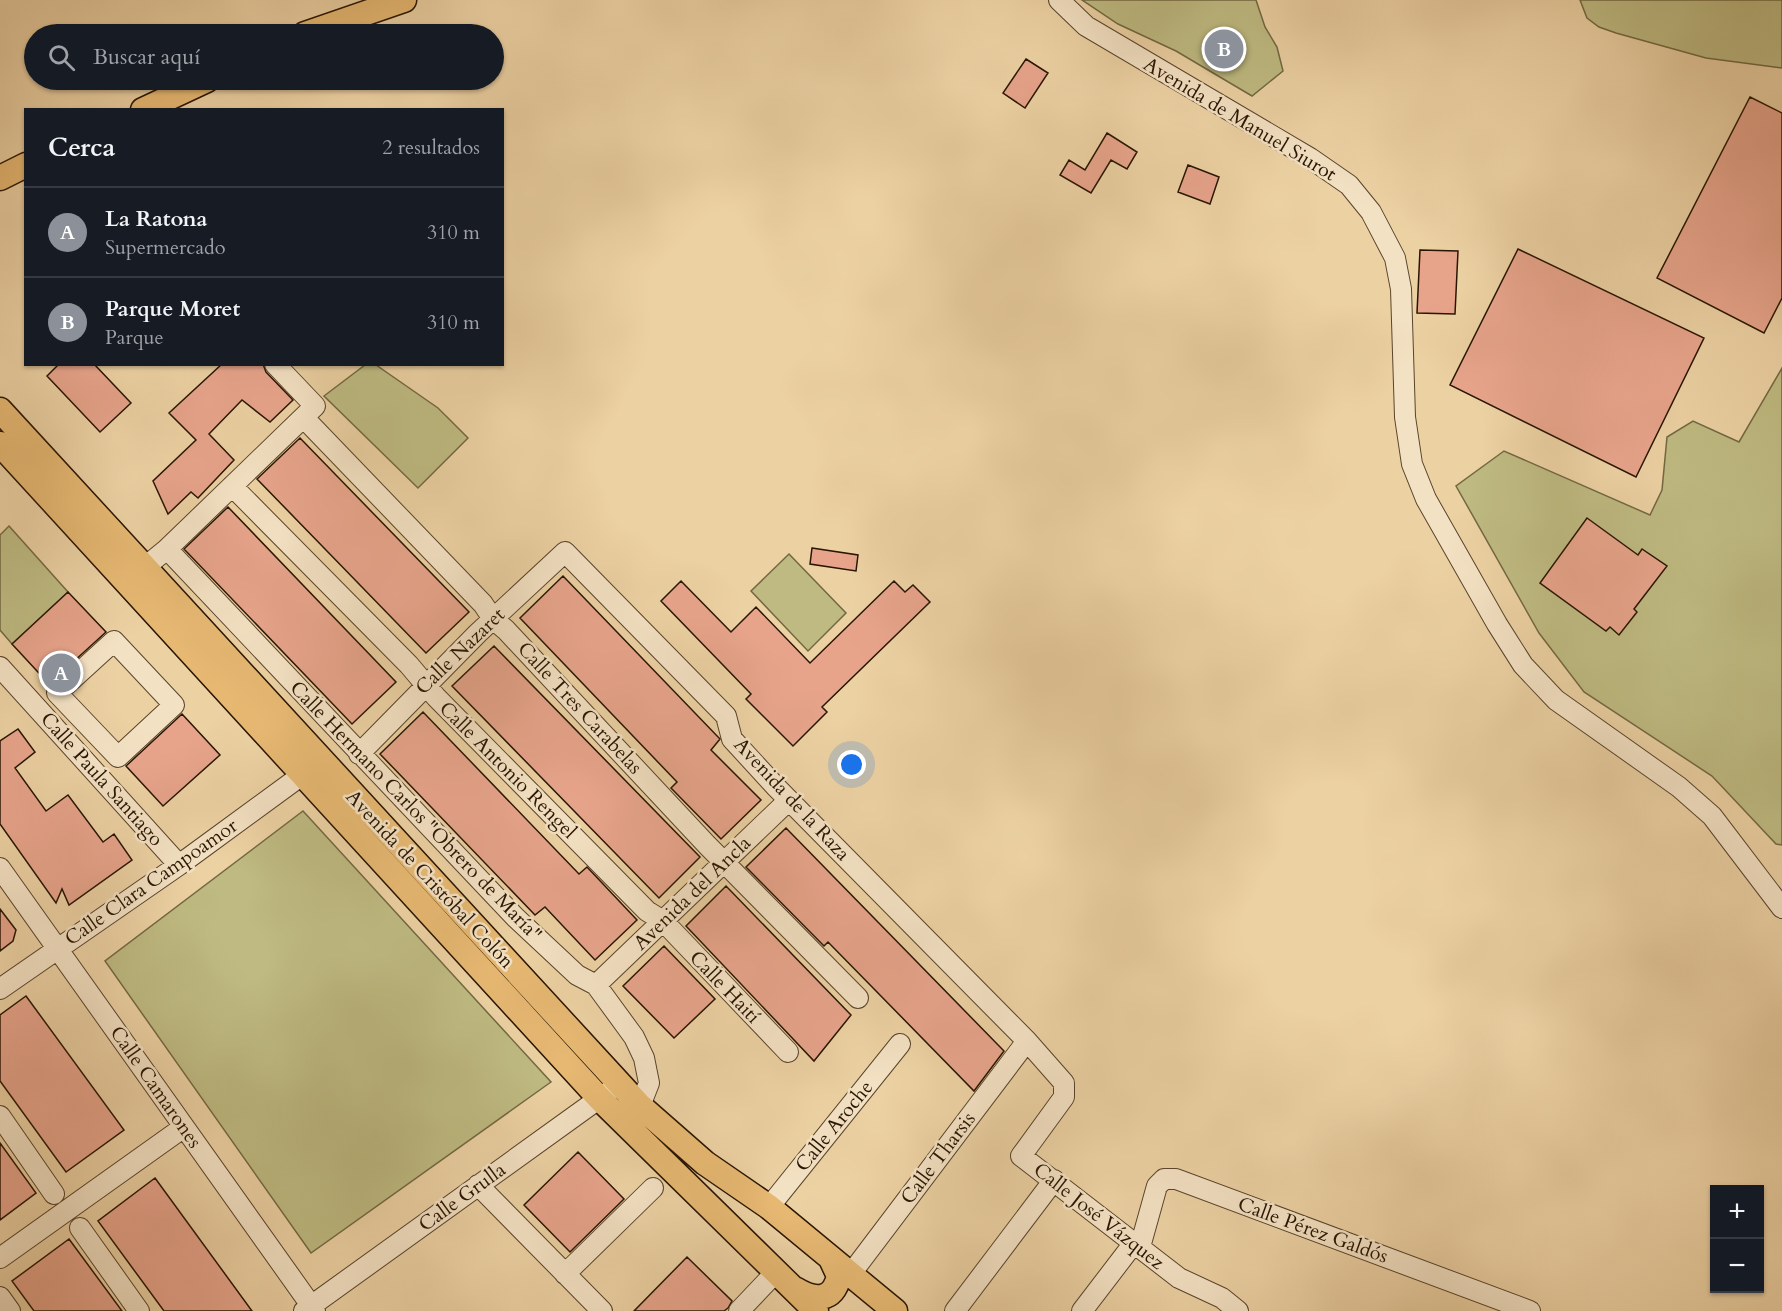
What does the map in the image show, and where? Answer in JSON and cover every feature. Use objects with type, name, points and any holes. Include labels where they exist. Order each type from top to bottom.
[{"type":"main road","points":[[334,24],[404,0]]},
{"type":"main road","points":[[146,108],[185,90]]},
{"type":"main road","points":[[0,178],[24,166]]},
{"type":"main road","name":"Avenida de Cristóbal Colón","points":[[0,410],[640,1106],[705,1162],[769,1207],[895,1311]]},
{"type":"main road","name":"Avenida de Cristóbal Colón","points":[[0,444],[600,1099],[816,1311]]},
{"type":"main road","points":[[782,1278],[808,1296],[821,1298],[831,1293],[841,1268]]},
{"type":"main road","points":[[835,1311],[839,1304],[847,1298],[874,1296]]},
{"type":"street","name":"Avenida de Manuel Siurot","points":[[1059,0],[1086,26],[1310,158],[1349,185],[1371,212],[1395,258],[1401,289],[1405,417],[1412,464],[1426,499],[1497,624],[1523,665],[1556,700],[1679,787],[1712,816],[1782,908]]},
{"type":"street","points":[[145,567],[167,549],[315,406],[277,366]]},
{"type":"street","name":"Calle Tres Carabelas","points":[[304,418],[483,604],[493,619],[506,630],[724,862],[858,998]]},
{"type":"street","name":"Calle Antonio Rengel","points":[[232,486],[647,911],[663,921]]},
{"type":"street","name":"Calle Hermano Carlos \"Obrero de María\"","points":[[167,549],[515,917],[577,975],[596,985],[634,1037],[644,1058],[649,1083],[640,1106]]},
{"type":"street","name":"Calle Nazaret","points":[[359,754],[493,619],[565,552]]},
{"type":"street","name":"Avenida de la Raza","points":[[565,552],[726,716],[732,739],[789,800],[1027,1041]]},
{"type":"street","points":[[114,641],[174,705],[118,757],[57,693],[114,641]]},
{"type":"street","name":"Calle Paula Santiago","points":[[0,667],[179,865]]},
{"type":"street","name":"Calle Clara Campoamor","points":[[0,988],[179,865],[302,775]]},
{"type":"street","name":"Avenida del Ancla","points":[[596,985],[789,800]]},
{"type":"street","name":"Calle Camarones","points":[[0,868],[310,1309]]},
{"type":"street","name":"Calle Haití","points":[[663,921],[788,1052]]},
{"type":"street","name":"Calle José Vázquez","points":[[1027,1041],[1064,1083],[1064,1097],[1021,1156],[1179,1278],[1222,1298],[1238,1311]]},
{"type":"street","name":"Calle Tharsis","points":[[841,1268],[1027,1041]]},
{"type":"street","name":"Calle Aroche","points":[[769,1207],[900,1044]]},
{"type":"street","name":"Calle Grulla","points":[[310,1309],[620,1084]]},
{"type":"street","points":[[0,1116],[54,1194]]},
{"type":"street","points":[[0,1258],[184,1127]]},
{"type":"street","name":"Calle Pérez Galdós","points":[[1137,1245],[1157,1186],[1164,1179],[1176,1179],[1530,1311]]},
{"type":"street","points":[[955,1311],[1054,1180]]},
{"type":"street","points":[[478,1185],[602,1311]]},
{"type":"street","points":[[565,1274],[653,1188]]},
{"type":"street","points":[[80,1228],[139,1311]]},
{"type":"street","points":[[1082,1311],[1137,1245]]},
{"type":"street","points":[[739,1311],[782,1278]]},
{"type":"street","points":[[0,1297],[10,1311]]},
{"type":"shaded area","points":[[1082,0],[1256,0],[1265,27],[1277,47],[1283,71],[1252,96],[1176,51],[1118,24]]},
{"type":"shaded area","points":[[1580,0],[1782,0],[1782,68],[1706,58],[1616,33],[1599,27],[1587,18]]},
{"type":"shaded area","points":[[364,366],[377,366],[438,408],[468,438],[418,488],[324,396]]},
{"type":"shaded area","points":[[1782,368],[1782,845],[1776,844],[1712,776],[1584,692],[1539,633],[1456,486],[1504,451],[1650,515],[1662,490],[1667,437],[1693,421],[1739,442]]},
{"type":"shaded area","points":[[9,526],[68,592],[12,644],[0,630],[0,535]]},
{"type":"shaded area","points":[[789,554],[846,613],[808,651],[751,591]]},
{"type":"shaded area","points":[[303,811],[551,1082],[311,1253],[105,961]]},
{"type":"building","points":[[1026,59],[1048,73],[1025,108],[1003,93]]},
{"type":"building","points":[[1750,97],[1782,113],[1782,298],[1764,333],[1657,278]]},
{"type":"building","points":[[1107,133],[1137,152],[1127,169],[1111,160],[1091,193],[1060,175],[1069,160],[1085,170]]},
{"type":"building","points":[[1188,165],[1219,177],[1210,204],[1178,192]]},
{"type":"building","points":[[1518,249],[1704,338],[1636,477],[1450,385]]},
{"type":"building","points":[[1420,250],[1458,251],[1455,314],[1417,313]]},
{"type":"building","points":[[57,366],[96,366],[131,403],[100,432],[47,376]]},
{"type":"building","points":[[220,366],[264,366],[266,372],[293,400],[270,422],[242,400],[209,434],[234,460],[198,498],[191,492],[168,514],[153,481],[196,440],[169,413]]},
{"type":"building","points":[[300,438],[469,612],[426,653],[257,479]]},
{"type":"building","points":[[228,507],[396,682],[352,724],[184,549]]},
{"type":"building","points":[[1587,518],[1638,555],[1642,549],[1667,566],[1634,609],[1637,612],[1619,635],[1610,627],[1606,631],[1540,583]]},
{"type":"building","points":[[812,548],[858,555],[856,571],[810,564]]},
{"type":"building","points":[[563,576],[720,739],[711,750],[761,800],[721,839],[671,788],[677,782],[520,618]]},
{"type":"building","points":[[681,581],[731,632],[756,607],[810,663],[894,581],[905,592],[913,585],[930,602],[822,707],[827,712],[793,746],[746,699],[751,694],[661,601]]},
{"type":"building","points":[[68,592],[106,632],[49,684],[12,644]]},
{"type":"building","points":[[494,646],[700,857],[659,898],[452,686]]},
{"type":"building","points":[[423,712],[579,874],[587,867],[637,920],[595,960],[545,907],[535,915],[380,754]]},
{"type":"building","points":[[182,714],[220,755],[163,806],[126,766]]},
{"type":"building","points":[[18,729],[35,752],[15,768],[46,811],[68,795],[103,842],[114,834],[132,860],[69,905],[62,889],[56,903],[0,824],[0,741]]},
{"type":"building","points":[[786,828],[1004,1051],[974,1091],[828,942],[824,946],[746,867]]},
{"type":"building","points":[[726,886],[851,1015],[814,1061],[686,926]]},
{"type":"building","points":[[0,909],[16,930],[13,941],[0,951]]},
{"type":"building","points":[[664,946],[715,999],[674,1038],[623,986]]},
{"type":"building","points":[[26,996],[124,1130],[66,1172],[0,1081],[0,1015]]},
{"type":"building","points":[[0,1143],[36,1193],[0,1220]]},
{"type":"building","points":[[578,1152],[624,1199],[570,1252],[524,1205]]},
{"type":"building","points":[[155,1178],[252,1311],[164,1311],[98,1221]]},
{"type":"building","points":[[69,1239],[122,1311],[34,1311],[12,1281]]},
{"type":"building","points":[[687,1257],[732,1301],[728,1308],[724,1311],[634,1311]]},
{"type":"place","name":"Parque Moret","points":[[1224,49]]},
{"type":"place","name":"La Ratona","points":[[61,673]]}]
